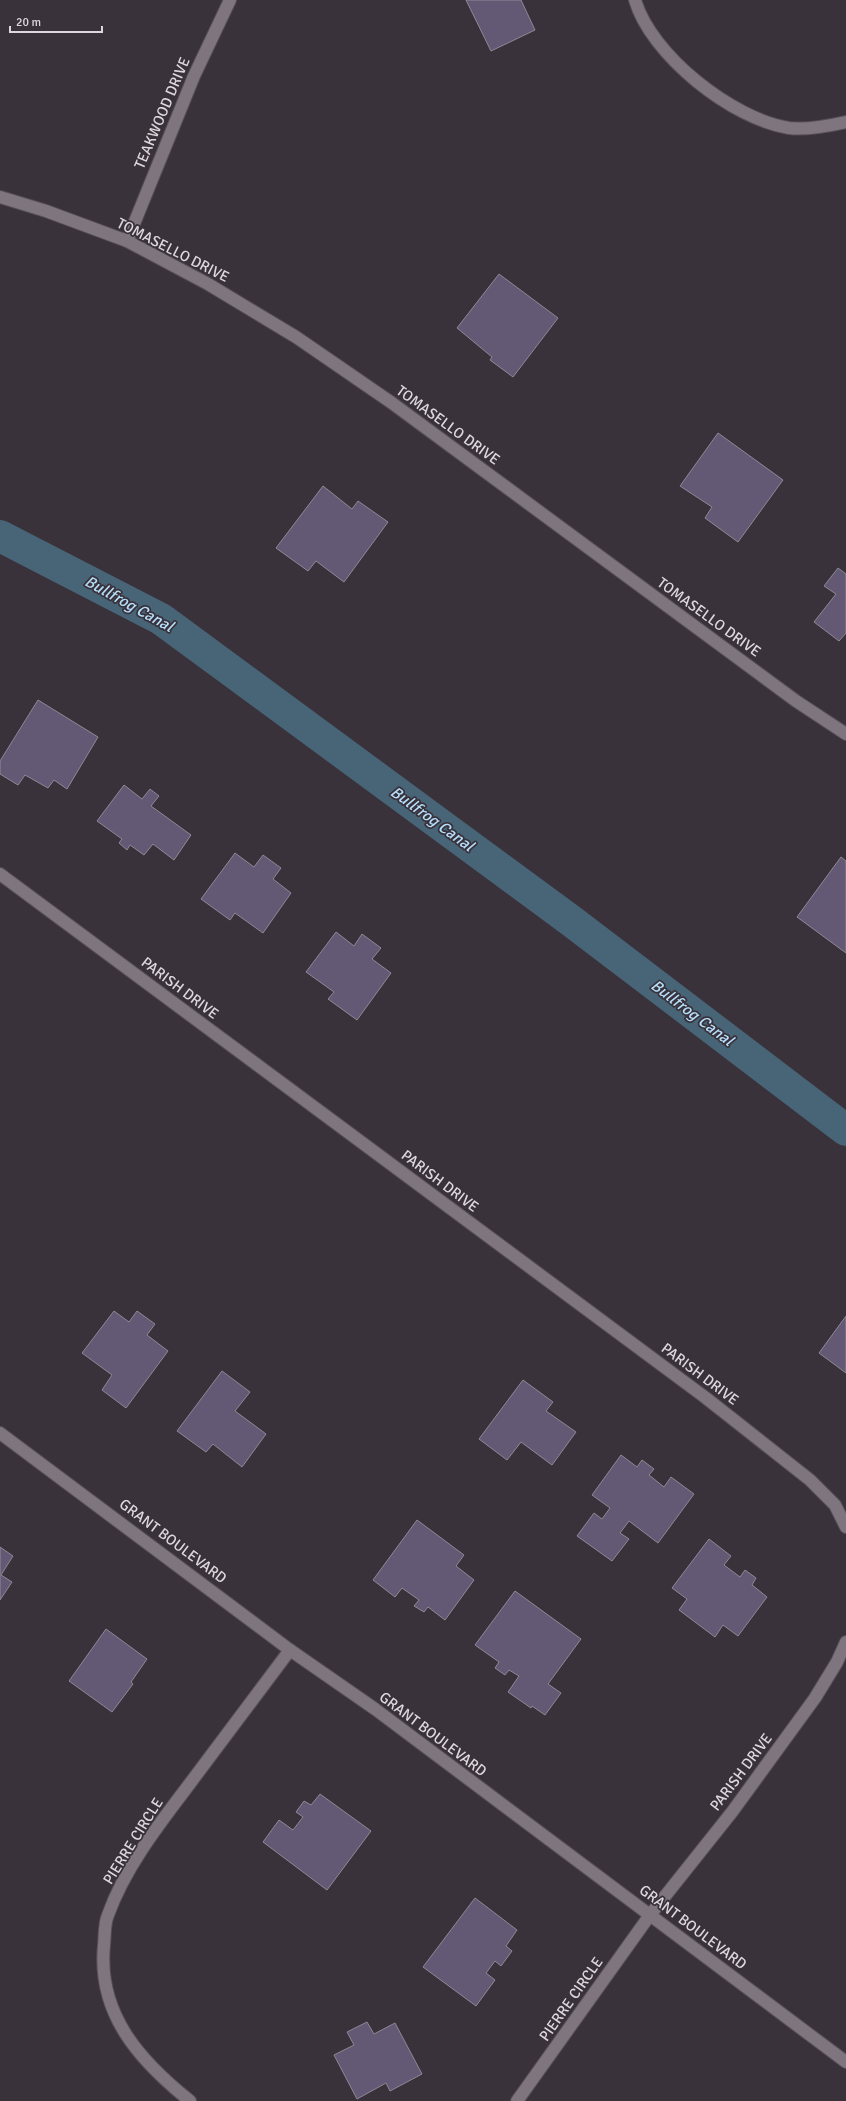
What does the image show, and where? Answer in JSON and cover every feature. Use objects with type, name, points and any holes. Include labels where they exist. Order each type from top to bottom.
[{"type":"street","name":"TEAKWOOD DRIVE","points":[[127,241],[194,76],[230,0]]},
{"type":"street","points":[[635,0],[657,42],[689,74],[722,100],[749,116],[789,128],[826,127],[846,122]]},
{"type":"street","name":"TOMASELLO DRIVE","points":[[0,197],[46,211],[127,241],[208,284],[302,341],[392,403],[796,701],[846,734]]},
{"type":"street","name":"PARISH DRIVE","points":[[0,874],[706,1398],[810,1480],[835,1505],[846,1527]]},
{"type":"street","name":"GRANT BOULEVARD","points":[[0,1433],[290,1650],[375,1709],[846,2062]]},
{"type":"street","name":"PARISH DRIVE","points":[[650,1915],[732,1812],[816,1698],[838,1662],[846,1642]]},
{"type":"street","name":"PIERRE CIRCLE","points":[[190,2101],[148,2065],[127,2038],[110,2008],[102,1963],[107,1916],[125,1877],[170,1810],[290,1650]]},
{"type":"street","name":"PIERRE CIRCLE","points":[[517,2101],[650,1915]]},
{"type":"building","points":[[466,0],[521,0],[535,30],[491,51]]},
{"type":"building","points":[[499,274],[558,318],[513,377],[490,360],[492,357],[457,328]]},
{"type":"building","points":[[718,433],[783,480],[738,542],[705,518],[712,507],[680,486]]},
{"type":"building","points":[[323,486],[352,509],[358,501],[388,522],[344,582],[316,561],[308,571],[276,548]]},
{"type":"building","points":[[838,568],[846,574],[846,633],[839,641],[814,622],[836,594],[824,586]]},
{"type":"building","points":[[38,700],[98,737],[67,789],[54,780],[48,788],[25,775],[18,785],[0,774],[0,761]]},
{"type":"building","points":[[124,785],[142,799],[150,789],[159,796],[151,806],[191,835],[174,860],[153,844],[144,855],[130,845],[127,850],[119,843],[122,839],[97,821]]},
{"type":"building","points":[[235,853],[254,867],[263,855],[281,868],[273,879],[291,893],[263,933],[235,913],[230,920],[201,899]]},
{"type":"building","points":[[841,857],[846,861],[846,953],[797,917]]},
{"type":"building","points":[[336,932],[354,946],[362,934],[381,948],[372,959],[391,973],[357,1020],[328,999],[334,992],[306,972]]},
{"type":"building","points":[[114,1311],[129,1322],[137,1311],[155,1324],[147,1335],[168,1351],[126,1408],[102,1390],[112,1375],[82,1353]]},
{"type":"building","points":[[846,1316],[846,1373],[819,1353]]},
{"type":"building","points":[[222,1371],[250,1392],[235,1411],[266,1434],[242,1467],[213,1444],[206,1452],[177,1431]]},
{"type":"building","points":[[523,1380],[553,1402],[546,1411],[576,1432],[552,1465],[521,1442],[507,1460],[479,1439]]},
{"type":"building","points":[[621,1455],[637,1467],[642,1460],[654,1469],[649,1475],[664,1487],[671,1477],[694,1494],[658,1543],[629,1521],[620,1533],[629,1539],[612,1561],[577,1536],[594,1513],[602,1519],[610,1508],[592,1495]]},
{"type":"building","points":[[417,1520],[464,1555],[456,1566],[474,1580],[445,1620],[428,1607],[424,1612],[414,1606],[419,1600],[402,1588],[395,1597],[373,1580]]},
{"type":"building","points":[[709,1539],[731,1556],[724,1565],[740,1577],[745,1570],[756,1578],[752,1585],[767,1597],[738,1636],[723,1625],[715,1637],[679,1610],[687,1599],[672,1588]]},
{"type":"building","points":[[0,1547],[13,1556],[1,1575],[12,1582],[0,1600]]},
{"type":"building","points":[[515,1591],[581,1639],[548,1684],[561,1693],[545,1715],[532,1706],[531,1708],[508,1692],[519,1676],[509,1670],[505,1675],[495,1668],[499,1662],[475,1645]]},
{"type":"building","points":[[106,1629],[147,1659],[131,1682],[133,1684],[112,1712],[69,1681]]},
{"type":"building","points":[[320,1794],[371,1831],[327,1890],[263,1842],[279,1820],[293,1830],[303,1817],[296,1812],[304,1801],[311,1805]]},
{"type":"building","points":[[475,1898],[517,1930],[506,1946],[512,1951],[501,1966],[495,1961],[486,1973],[495,1980],[476,2006],[423,1967]]},
{"type":"building","points":[[367,2022],[374,2034],[395,2023],[422,2074],[390,2091],[386,2083],[357,2099],[334,2055],[354,2045],[347,2032]]},
{"type":"waterway","name":"Bullfrog Canal","points":[[0,536],[161,619],[570,920],[846,1130]]}]
